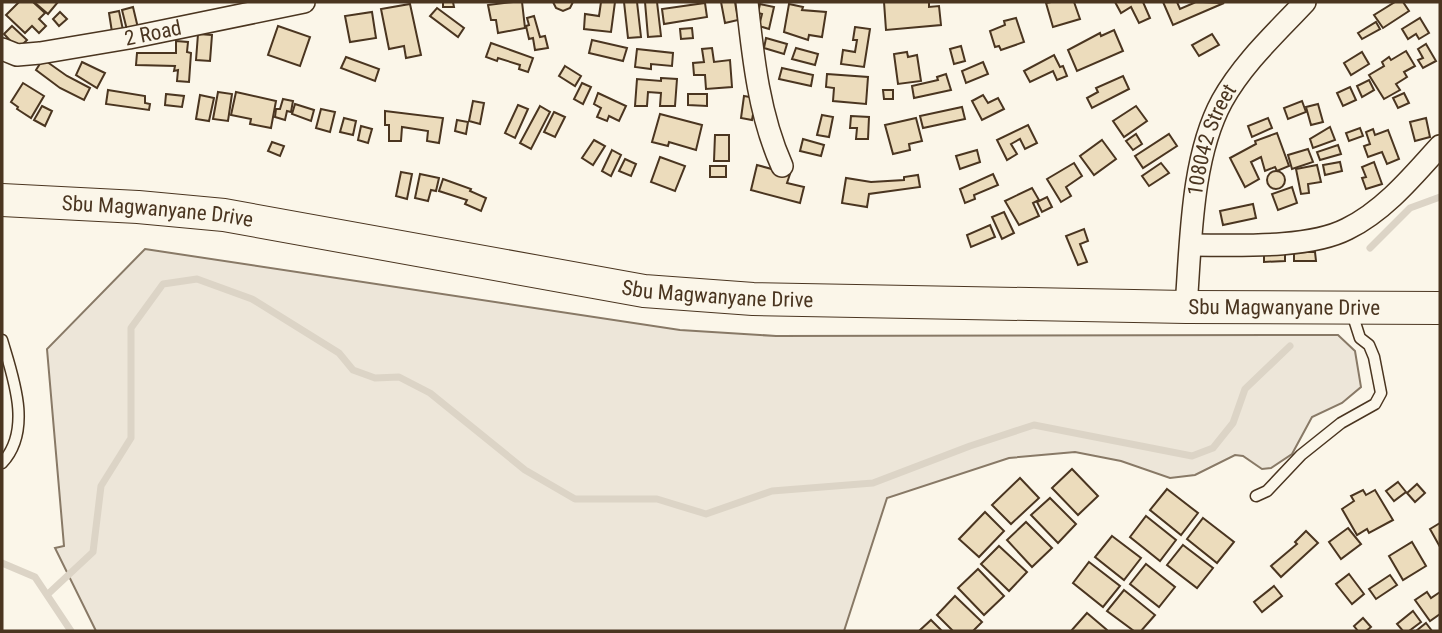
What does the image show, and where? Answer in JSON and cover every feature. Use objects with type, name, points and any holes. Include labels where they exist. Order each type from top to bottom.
[{"type":"main road","name":"Sbu Magwanyane Drive","points":[[2,200],[138,207],[224,215],[644,291],[753,299],[1186,307],[1440,308]]},
{"type":"street","name":"2 Road","points":[[2,50],[17,55],[40,53],[129,38],[304,2]]},
{"type":"street","points":[[747,2],[754,62],[765,117],[770,139],[782,166]]},
{"type":"street","name":"108042 Street","points":[[1186,307],[1202,156],[1209,128],[1242,70],[1305,2]]},
{"type":"street","points":[[1191,245],[1307,241],[1348,229],[1396,193],[1440,146]]},
{"type":"lane","points":[[1256,496],[1267,491],[1301,455],[1341,423],[1375,404],[1381,393],[1374,357],[1369,345],[1360,338],[1350,307]]},
{"type":"lane","points":[[2,340],[16,384],[18,407],[14,445],[2,463]]},
{"type":"shaded area","points":[[145,249],[680,330],[776,336],[1338,335],[1355,351],[1361,387],[1342,403],[1312,417],[1292,454],[1271,468],[1262,469],[1243,456],[1235,455],[1195,475],[1170,478],[1121,461],[1075,452],[1009,458],[887,498],[844,631],[96,631],[55,548],[64,546],[47,349]]},
{"type":"building","points":[[19,2],[33,2],[45,13],[39,19],[46,26],[39,33],[32,26],[25,33],[6,15]]},
{"type":"building","points":[[34,2],[58,2],[48,14]]},
{"type":"building","points":[[443,2],[453,2],[454,7],[443,7]]},
{"type":"building","points":[[522,2],[525,28],[498,33],[496,20],[491,20],[488,5]]},
{"type":"building","points":[[553,2],[573,2],[570,8],[563,11],[556,8]]},
{"type":"building","points":[[601,2],[615,2],[611,32],[584,29],[585,14],[599,16]]},
{"type":"building","points":[[624,2],[637,2],[641,37],[628,38]]},
{"type":"building","points":[[645,2],[657,2],[661,36],[648,37]]},
{"type":"building","points":[[721,2],[735,2],[738,20],[725,23]]},
{"type":"building","points":[[884,2],[929,2],[929,7],[939,6],[941,25],[886,30]]},
{"type":"building","points":[[1074,2],[1080,19],[1053,27],[1046,3]]},
{"type":"building","points":[[1115,2],[1143,2],[1150,18],[1139,23],[1131,7],[1121,13]]},
{"type":"building","points":[[1163,2],[1177,2],[1180,9],[1196,2],[1224,3],[1173,25]]},
{"type":"building","points":[[1395,2],[1403,2],[1409,11],[1383,28],[1374,15]]},
{"type":"building","points":[[705,3],[707,17],[664,24],[662,9]]},
{"type":"building","points":[[410,4],[421,55],[406,58],[404,46],[389,49],[381,9]]},
{"type":"building","points":[[760,4],[774,7],[769,29],[759,26],[762,14],[758,13]]},
{"type":"building","points":[[789,4],[803,7],[802,10],[826,12],[822,37],[809,35],[808,40],[784,32]]},
{"type":"building","points":[[133,7],[138,28],[127,30],[122,10]]},
{"type":"building","points":[[437,8],[464,28],[458,37],[430,16]]},
{"type":"building","points":[[119,11],[123,30],[112,32],[109,13]]},
{"type":"building","points":[[60,12],[67,19],[59,26],[53,19]]},
{"type":"building","points":[[372,12],[376,38],[350,42],[345,16]]},
{"type":"building","points":[[534,16],[540,37],[545,36],[548,48],[535,50],[533,38],[529,39],[527,18]]},
{"type":"building","points":[[1016,18],[1024,42],[1001,50],[999,46],[995,47],[990,31],[1005,25],[1004,21]]},
{"type":"building","points":[[1420,18],[1429,33],[1419,39],[1416,34],[1408,39],[1402,29]]},
{"type":"building","points":[[1376,22],[1380,29],[1362,39],[1358,33]]},
{"type":"building","points":[[12,26],[27,40],[18,49],[4,34]]},
{"type":"building","points":[[278,26],[310,37],[300,66],[268,55]]},
{"type":"building","points":[[855,27],[870,29],[864,67],[841,64],[843,50],[855,52]]},
{"type":"building","points":[[692,28],[693,38],[681,39],[680,29]]},
{"type":"building","points":[[1114,30],[1123,51],[1077,71],[1068,50],[1100,33],[1101,36]]},
{"type":"building","points":[[198,34],[212,35],[210,61],[196,60]]},
{"type":"building","points":[[1212,34],[1219,45],[1199,56],[1192,45]]},
{"type":"building","points":[[766,38],[787,44],[784,54],[764,48]]},
{"type":"building","points":[[592,40],[627,48],[623,61],[589,53]]},
{"type":"building","points":[[176,41],[188,42],[187,52],[191,53],[189,82],[177,81],[178,70],[174,71],[175,66],[136,65],[137,53],[176,53]]},
{"type":"building","points":[[491,43],[533,58],[528,72],[519,69],[520,65],[486,57]]},
{"type":"building","points":[[1426,44],[1436,61],[1423,68],[1418,60],[1423,58],[1418,49]]},
{"type":"building","points":[[961,46],[965,61],[954,64],[950,49]]},
{"type":"building","points":[[712,48],[714,62],[730,60],[732,87],[706,89],[705,75],[694,75],[693,63],[704,62],[702,49]]},
{"type":"building","points":[[796,48],[818,54],[815,65],[792,59]]},
{"type":"building","points":[[637,49],[673,53],[672,66],[651,64],[651,69],[635,67]]},
{"type":"building","points":[[1406,51],[1415,66],[1404,72],[1407,77],[1396,84],[1400,90],[1384,99],[1369,75],[1384,66],[1382,62],[1389,57],[1391,60]]},
{"type":"building","points":[[907,52],[908,57],[917,55],[921,81],[898,84],[894,54]]},
{"type":"building","points":[[1362,52],[1369,64],[1351,75],[1344,63]]},
{"type":"building","points":[[1054,55],[1067,76],[1057,80],[1053,71],[1030,82],[1024,71]]},
{"type":"building","points":[[346,57],[379,69],[375,81],[341,68]]},
{"type":"building","points":[[43,59],[90,88],[84,100],[60,88],[36,70]]},
{"type":"building","points":[[82,62],[105,73],[97,88],[76,75]]},
{"type":"building","points":[[983,62],[988,74],[966,83],[962,71]]},
{"type":"building","points":[[565,66],[581,76],[575,86],[559,76]]},
{"type":"building","points":[[782,68],[813,75],[811,86],[779,79]]},
{"type":"building","points":[[827,74],[868,77],[866,104],[833,101],[834,88],[826,87]]},
{"type":"building","points":[[946,74],[951,90],[914,98],[912,86],[938,80],[937,77]]},
{"type":"building","points":[[1123,76],[1129,89],[1092,108],[1087,98],[1098,92],[1096,88]]},
{"type":"building","points":[[661,78],[677,79],[675,106],[660,106],[661,93],[648,92],[647,106],[635,106],[637,79],[661,81]]},
{"type":"building","points":[[1369,80],[1374,90],[1362,97],[1357,86]]},
{"type":"building","points":[[23,83],[44,96],[31,118],[11,102]]},
{"type":"building","points":[[582,83],[591,87],[583,104],[574,99]]},
{"type":"building","points":[[1350,87],[1356,100],[1343,106],[1337,93]]},
{"type":"building","points":[[108,90],[145,96],[145,103],[150,104],[149,110],[106,104]]},
{"type":"building","points":[[883,90],[893,90],[893,99],[884,99]]},
{"type":"building","points":[[218,92],[232,94],[228,121],[213,119]]},
{"type":"building","points":[[236,92],[276,101],[271,128],[250,124],[251,119],[231,115]]},
{"type":"building","points":[[598,93],[626,106],[619,121],[609,116],[607,121],[597,117],[601,108],[594,104]]},
{"type":"building","points":[[1404,93],[1409,103],[1398,108],[1393,98]]},
{"type":"building","points":[[166,94],[184,96],[182,107],[165,105]]},
{"type":"building","points":[[688,94],[707,94],[707,106],[688,105]]},
{"type":"building","points":[[200,95],[214,98],[209,121],[196,119]]},
{"type":"building","points":[[983,95],[988,103],[998,98],[1004,109],[982,120],[972,101]]},
{"type":"building","points":[[744,96],[756,98],[752,120],[741,118]]},
{"type":"building","points":[[283,99],[293,101],[291,112],[287,111],[285,120],[275,117],[276,109],[280,109]]},
{"type":"building","points":[[473,101],[484,103],[480,124],[469,121]]},
{"type":"building","points":[[1302,101],[1306,112],[1288,119],[1284,108]]},
{"type":"building","points":[[295,104],[314,110],[311,121],[292,114]]},
{"type":"building","points":[[1318,104],[1323,122],[1311,125],[1306,107]]},
{"type":"building","points":[[518,105],[528,109],[515,138],[505,133]]},
{"type":"building","points":[[42,106],[52,111],[45,126],[34,120]]},
{"type":"building","points":[[540,106],[550,112],[531,149],[520,143]]},
{"type":"building","points":[[1136,106],[1147,121],[1124,137],[1113,121]]},
{"type":"building","points":[[962,107],[965,119],[923,128],[920,116]]},
{"type":"building","points":[[321,109],[335,112],[330,132],[316,128]]},
{"type":"building","points":[[385,111],[443,118],[439,143],[427,141],[428,131],[402,127],[401,141],[389,141],[389,125],[385,125]]},
{"type":"building","points":[[554,112],[565,117],[555,137],[544,132]]},
{"type":"building","points":[[660,114],[702,125],[696,150],[669,142],[668,146],[652,142]]},
{"type":"building","points":[[822,115],[833,117],[829,137],[817,135]]},
{"type":"building","points":[[851,116],[869,117],[868,139],[856,139],[857,128],[850,128]]},
{"type":"building","points":[[344,118],[356,121],[353,135],[340,132]]},
{"type":"building","points":[[916,118],[922,141],[909,144],[910,150],[893,154],[885,125]]},
{"type":"building","points":[[1268,118],[1272,128],[1252,137],[1248,126]]},
{"type":"building","points":[[1426,118],[1430,137],[1415,141],[1410,122]]},
{"type":"building","points":[[457,120],[468,122],[466,134],[455,131]]},
{"type":"building","points":[[1028,125],[1037,143],[1025,149],[1020,139],[1011,144],[1017,154],[1007,160],[997,140]]},
{"type":"building","points":[[361,126],[372,129],[368,143],[358,140]]},
{"type":"building","points":[[1330,127],[1335,140],[1313,148],[1310,139]]},
{"type":"building","points":[[1360,128],[1363,136],[1349,141],[1346,133]]},
{"type":"building","points":[[1373,129],[1375,135],[1388,130],[1399,159],[1387,164],[1382,152],[1368,157],[1364,146],[1370,144],[1366,132]]},
{"type":"building","points":[[1277,133],[1289,166],[1277,171],[1275,167],[1265,171],[1261,157],[1251,162],[1259,179],[1245,187],[1230,158],[1256,144],[1255,141]]},
{"type":"building","points":[[1136,134],[1142,144],[1133,150],[1126,141]]},
{"type":"building","points":[[1169,134],[1177,146],[1143,168],[1135,156]]},
{"type":"building","points":[[715,135],[729,135],[729,161],[714,161]]},
{"type":"building","points":[[803,139],[824,145],[821,156],[800,151]]},
{"type":"building","points":[[594,140],[605,146],[593,165],[582,158]]},
{"type":"building","points":[[1102,140],[1116,159],[1094,175],[1080,156]]},
{"type":"building","points":[[272,142],[284,146],[280,156],[268,151]]},
{"type":"building","points":[[1338,145],[1341,154],[1320,160],[1317,152]]},
{"type":"building","points":[[1308,149],[1313,162],[1292,169],[1288,155]]},
{"type":"building","points":[[612,150],[621,155],[611,176],[602,171]]},
{"type":"building","points":[[977,150],[980,162],[960,169],[956,156]]},
{"type":"building","points":[[660,157],[685,166],[675,191],[651,182]]},
{"type":"building","points":[[625,159],[636,164],[631,176],[619,171]]},
{"type":"building","points":[[1340,162],[1342,171],[1325,175],[1323,165]]},
{"type":"building","points":[[1374,162],[1382,184],[1366,189],[1362,178],[1366,177],[1362,167]]},
{"type":"building","points":[[1074,163],[1082,176],[1066,187],[1071,196],[1061,202],[1047,179]]},
{"type":"building","points":[[1161,163],[1169,173],[1149,186],[1142,176]]},
{"type":"building","points":[[757,165],[790,174],[787,183],[804,187],[800,203],[751,190]]},
{"type":"building","points":[[1317,165],[1321,182],[1308,184],[1309,193],[1301,194],[1296,169]]},
{"type":"building","points":[[710,166],[726,166],[726,177],[710,177]]},
{"type":"building","points":[[1276,171],[1282,174],[1285,180],[1282,186],[1276,189],[1270,186],[1267,180],[1270,174]]},
{"type":"building","points":[[401,172],[412,174],[407,199],[396,196]]},
{"type":"building","points":[[420,174],[439,178],[436,191],[431,190],[428,201],[415,198]]},
{"type":"building","points":[[993,174],[998,185],[974,195],[975,199],[965,203],[960,189]]},
{"type":"building","points":[[918,175],[920,187],[869,194],[867,207],[842,203],[846,178],[871,182],[904,180],[904,177]]},
{"type":"building","points":[[443,179],[471,189],[470,191],[486,198],[481,211],[465,204],[467,200],[439,191]]},
{"type":"building","points":[[1292,187],[1297,203],[1278,210],[1272,194]]},
{"type":"building","points":[[1032,188],[1039,200],[1033,203],[1039,216],[1019,225],[1005,201]]},
{"type":"building","points":[[1047,197],[1052,207],[1042,212],[1037,202]]},
{"type":"building","points":[[1253,204],[1256,218],[1223,225],[1220,211]]},
{"type":"building","points":[[1004,212],[1014,233],[1002,239],[992,217]]},
{"type":"building","points":[[990,225],[995,237],[971,247],[967,235]]},
{"type":"building","points":[[1084,229],[1088,241],[1080,244],[1087,262],[1078,265],[1066,236]]},
{"type":"building","points":[[1294,252],[1315,252],[1316,261],[1294,261]]},
{"type":"building","points":[[1264,253],[1285,253],[1285,261],[1264,262]]},
{"type":"building","points":[[1072,469],[1098,496],[1078,515],[1052,488]]},
{"type":"building","points":[[1020,478],[1039,498],[1011,524],[992,505]]},
{"type":"building","points":[[1398,482],[1406,492],[1394,501],[1386,491]]},
{"type":"building","points":[[1417,484],[1425,493],[1415,502],[1407,493]]},
{"type":"building","points":[[1167,489],[1198,513],[1181,535],[1150,510]]},
{"type":"building","points":[[1363,490],[1366,495],[1375,490],[1393,520],[1369,533],[1367,529],[1357,535],[1342,509],[1354,501],[1351,496]]},
{"type":"building","points":[[1050,498],[1076,524],[1058,543],[1031,515]]},
{"type":"building","points":[[985,512],[1004,531],[979,557],[959,539]]},
{"type":"building","points":[[1146,516],[1176,540],[1160,561],[1130,537]]},
{"type":"building","points":[[1203,518],[1234,542],[1217,563],[1187,539]]},
{"type":"building","points":[[1026,522],[1052,548],[1032,567],[1007,540]]},
{"type":"building","points":[[1440,523],[1440,547],[1430,529]]},
{"type":"building","points":[[1348,528],[1361,544],[1341,559],[1329,542]]},
{"type":"building","points":[[1306,531],[1318,543],[1281,577],[1271,566],[1297,544],[1295,542]]},
{"type":"building","points":[[1112,536],[1141,558],[1124,580],[1095,557]]},
{"type":"building","points":[[1412,542],[1426,566],[1403,580],[1389,556]]},
{"type":"building","points":[[1183,545],[1213,568],[1197,588],[1167,565]]},
{"type":"building","points":[[999,546],[1027,572],[1009,591],[981,564]]},
{"type":"building","points":[[1089,562],[1120,586],[1103,607],[1073,583]]},
{"type":"building","points":[[1146,564],[1175,587],[1159,607],[1130,584]]},
{"type":"building","points":[[978,569],[1004,596],[984,615],[958,588]]},
{"type":"building","points":[[1349,574],[1364,594],[1352,604],[1336,584]]},
{"type":"building","points":[[1390,575],[1397,585],[1376,599],[1369,589]]},
{"type":"building","points":[[1274,586],[1282,596],[1262,612],[1254,602]]},
{"type":"building","points":[[1124,590],[1155,615],[1141,631],[1134,631],[1107,611]]},
{"type":"building","points":[[1427,592],[1431,598],[1440,592],[1440,614],[1430,621],[1415,600]]},
{"type":"building","points":[[955,596],[982,622],[973,631],[953,631],[937,615]]},
{"type":"building","points":[[1413,611],[1421,622],[1409,631],[1403,631],[1397,624]]},
{"type":"building","points":[[1087,613],[1107,630],[1107,631],[1071,631]]},
{"type":"building","points":[[1363,618],[1371,627],[1366,631],[1358,631],[1354,626]]},
{"type":"building","points":[[931,620],[942,631],[919,631]]},
{"type":"building","points":[[1426,623],[1432,631],[1416,631]]},
{"type":"waterway","points":[[1370,248],[1410,208],[1440,197]]},
{"type":"waterway","points":[[48,594],[93,552],[101,486],[131,438],[131,328],[163,284],[197,279],[252,299],[339,353],[353,370],[375,378],[399,377],[430,393],[525,470],[575,499],[657,499],[706,514],[772,491],[873,483],[1034,425],[1192,456],[1213,448],[1233,423],[1245,389],[1290,346]]},
{"type":"waterway","points":[[2,563],[35,577],[71,631]]}]
